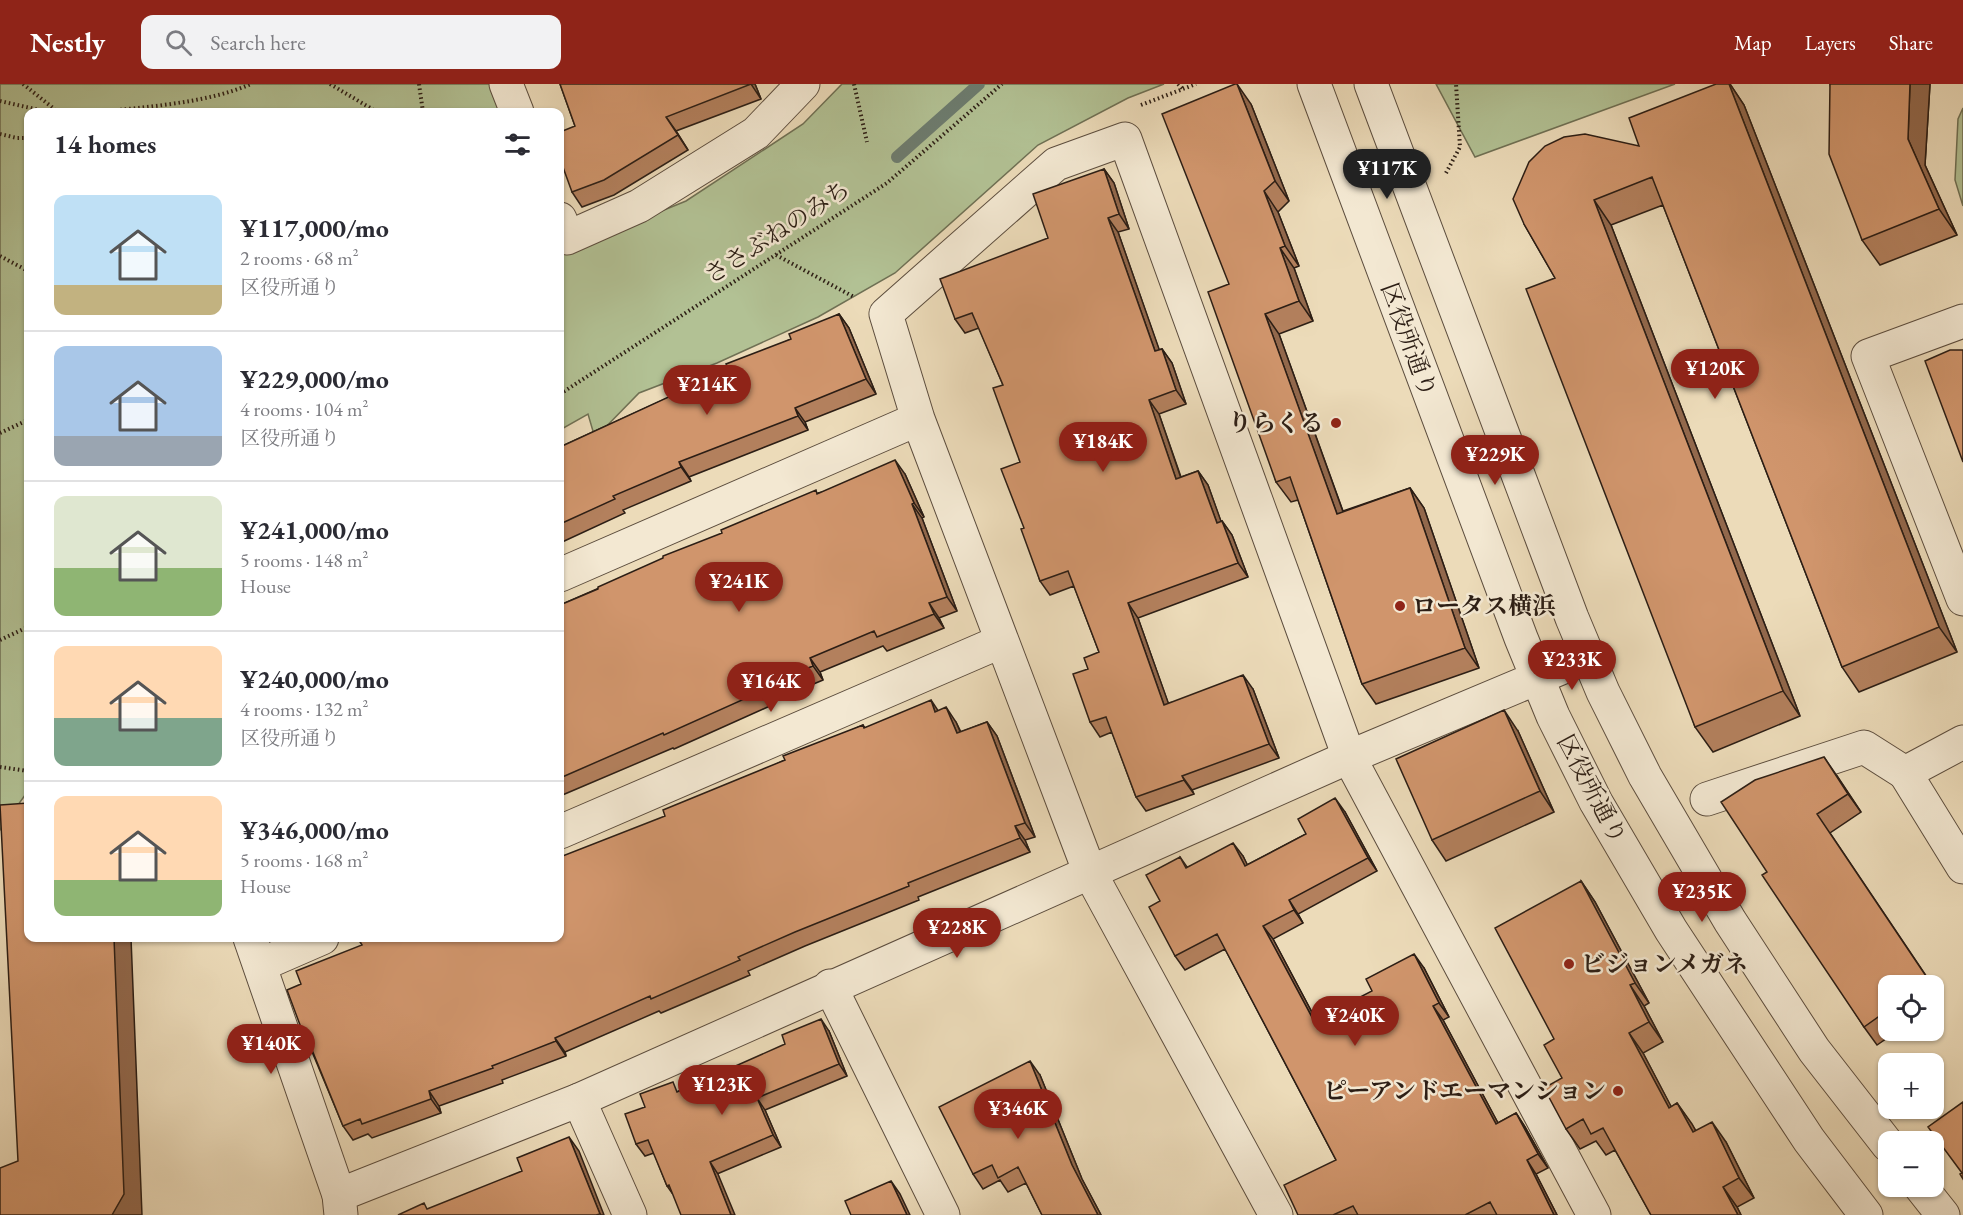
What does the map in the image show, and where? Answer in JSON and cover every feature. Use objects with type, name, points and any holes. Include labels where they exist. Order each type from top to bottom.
[{"type":"street","points":[[506,84],[516,108]]},
{"type":"street","name":"区役所通り","points":[[1314,84],[1553,716],[1596,802],[1671,930],[1809,1140],[1866,1215]]},
{"type":"street","points":[[1371,84],[1587,657],[1645,776],[1730,921],[1814,1050],[1878,1133]]},
{"type":"street","points":[[564,230],[567,238],[639,206],[756,133],[792,89]]},
{"type":"street","points":[[1276,1215],[1090,873],[918,419],[886,314],[1056,164],[1125,140],[1349,757],[1594,1215]]},
{"type":"street","points":[[1963,321],[1868,356],[1963,599]]},
{"type":"street","points":[[564,573],[918,419]]},
{"type":"street","points":[[564,830],[1002,641]]},
{"type":"street","points":[[301,942],[255,951],[340,1205],[1349,757],[1587,657]]},
{"type":"street","points":[[1905,772],[1963,742]]},
{"type":"street","points":[[1707,799],[1863,747],[1905,772],[1963,867]]},
{"type":"street","points":[[830,986],[943,1215]]},
{"type":"street","points":[[579,1100],[630,1215]]},
{"type":"street","points":[[1928,1197],[1942,1215]]},
{"type":"path","points":[[23,84],[53,108]]},
{"type":"path","points":[[141,108],[163,106],[238,90],[251,84]]},
{"type":"path","points":[[330,84],[369,108]]},
{"type":"path","points":[[419,84],[422,108]]},
{"type":"path","points":[[854,84],[867,142]]},
{"type":"path","name":"ささぶねのみち","points":[[564,391],[887,183],[1002,84]]},
{"type":"path","points":[[1178,84],[1183,89]]},
{"type":"path","points":[[1125,140],[1137,106],[1196,84]]},
{"type":"path","points":[[1445,174],[1460,147],[1456,84]]},
{"type":"path","points":[[0,101],[31,108]]},
{"type":"path","points":[[0,134],[24,138]]},
{"type":"path","points":[[776,255],[886,314]]},
{"type":"path","points":[[0,256],[24,269]]},
{"type":"path","points":[[0,433],[24,422]]},
{"type":"path","points":[[0,640],[24,629]]},
{"type":"path","points":[[0,767],[24,770]]},
{"type":"green space","points":[[0,84],[493,84],[503,108],[24,108],[24,797],[0,830]]},
{"type":"green space","points":[[842,84],[1164,84],[1128,98],[1038,145],[895,273],[818,317],[717,363],[639,393],[595,438],[588,414],[564,428],[564,251],[686,201],[803,124]]},
{"type":"green space","points":[[1436,84],[1675,84],[1475,157]]},
{"type":"green space","points":[[1963,108],[1963,206],[1955,180],[1958,119]]},
{"type":"building","points":[[560,84],[751,84],[666,117],[678,135],[604,180],[572,192],[564,170],[564,130],[575,126]]},
{"type":"building","points":[[1237,84],[1275,181],[1264,191],[1285,246],[1280,248],[1299,301],[1265,314],[1337,514],[1410,488],[1465,648],[1362,684],[1290,477],[1276,482],[1208,292],[1229,284],[1162,114]]},
{"type":"building","points":[[1716,84],[1729,84],[1939,627],[1842,667],[1652,177],[1594,200],[1783,691],[1695,727],[1526,289],[1555,278],[1524,224],[1513,199],[1529,162],[1545,146],[1564,137],[1585,134],[1639,146],[1629,118]]},
{"type":"building","points":[[1830,84],[1910,84],[1908,139],[1939,209],[1862,240],[1829,154]]},
{"type":"building","points":[[1104,169],[1119,214],[1108,218],[1155,351],[1162,349],[1176,390],[1149,400],[1176,479],[1198,471],[1217,523],[1222,521],[1238,563],[1128,603],[1164,705],[1243,675],[1269,744],[1182,776],[1184,780],[1136,797],[1106,717],[1090,722],[1073,674],[1088,669],[1084,658],[1099,652],[1068,571],[1040,581],[1021,529],[1024,528],[1001,469],[1020,462],[993,388],[1003,385],[972,313],[955,319],[940,279],[1048,238],[1033,194]]},
{"type":"building","points":[[839,314],[866,379],[795,408],[798,416],[679,462],[681,467],[613,496],[615,499],[564,522],[564,445],[684,390],[683,388],[729,370],[726,364],[791,339],[789,334]]},
{"type":"building","points":[[1950,350],[1963,350],[1963,462],[1925,361]]},
{"type":"building","points":[[895,460],[914,503],[912,504],[947,597],[929,603],[934,614],[877,637],[874,631],[810,658],[813,666],[758,688],[760,692],[564,776],[564,603],[663,558],[663,556],[722,533],[721,530],[816,490],[817,494]]},
{"type":"building","points":[[931,700],[935,712],[946,707],[957,733],[987,722],[1025,823],[1015,826],[1020,838],[795,932],[738,957],[740,960],[651,999],[650,996],[555,1038],[556,1041],[492,1066],[493,1068],[429,1091],[431,1099],[362,1124],[360,1119],[343,1126],[308,1040],[306,1041],[287,990],[301,984],[296,971],[362,945],[360,942],[564,942],[564,855],[665,816],[663,810],[785,760],[783,756],[863,725],[864,728]]},
{"type":"building","points":[[1504,710],[1540,791],[1432,840],[1396,759]]},
{"type":"building","points":[[1824,757],[1848,794],[1817,814],[1925,975],[1878,975],[1878,1017],[1864,1027],[1762,875],[1767,872],[1721,802],[1755,780]]},
{"type":"building","points":[[1335,798],[1368,858],[1289,900],[1294,910],[1263,926],[1314,1021],[1372,991],[1366,979],[1414,954],[1439,1003],[1433,1006],[1496,1124],[1516,1113],[1538,1154],[1527,1160],[1554,1215],[1497,1215],[1490,1202],[1465,1215],[1358,1215],[1353,1206],[1333,1215],[1298,1215],[1284,1185],[1336,1160],[1217,934],[1175,956],[1149,907],[1160,901],[1146,875],[1180,857],[1186,868],[1233,843],[1245,866],[1306,834],[1298,819]]},
{"type":"building","points":[[24,803],[24,942],[114,942],[124,1194],[112,1215],[0,1215],[0,1168],[18,1161],[0,805]]},
{"type":"building","points":[[1581,881],[1635,983],[1630,985],[1649,1022],[1629,1033],[1669,1108],[1677,1103],[1693,1132],[1712,1122],[1739,1178],[1723,1187],[1738,1215],[1651,1215],[1603,1128],[1591,1134],[1583,1119],[1566,1129],[1544,1088],[1562,1078],[1544,1045],[1554,1039],[1495,928]]},
{"type":"building","points":[[821,1019],[839,1064],[757,1098],[773,1135],[710,1162],[731,1215],[681,1215],[648,1140],[636,1144],[625,1114],[645,1107],[640,1094],[673,1082],[677,1092],[785,1044],[782,1035]]},
{"type":"building","points":[[1030,1061],[1072,1165],[1098,1215],[1042,1215],[1018,1167],[998,1178],[992,1165],[973,1174],[939,1107]]},
{"type":"building","points":[[1963,1102],[1963,1179],[1960,1174],[1962,1173],[1944,1149],[1944,1131],[1931,1131],[1928,1127],[1939,1119],[1944,1119],[1944,1116]]},
{"type":"building","points":[[569,1137],[600,1214],[398,1215],[424,1203],[427,1209],[522,1171],[517,1158]]},
{"type":"building","points":[[891,1181],[907,1215],[851,1215],[845,1201]]},
{"type":"waterway","points":[[897,157],[979,84]]},
{"type":"place","name":"りらくる","points":[[1336,423]]},
{"type":"place","name":"ロータス横浜","points":[[1400,606]]},
{"type":"place","name":"ビジョンメガネ","points":[[1569,964]]},
{"type":"place","name":"ピーアンドエーマンション","points":[[1618,1091]]}]
